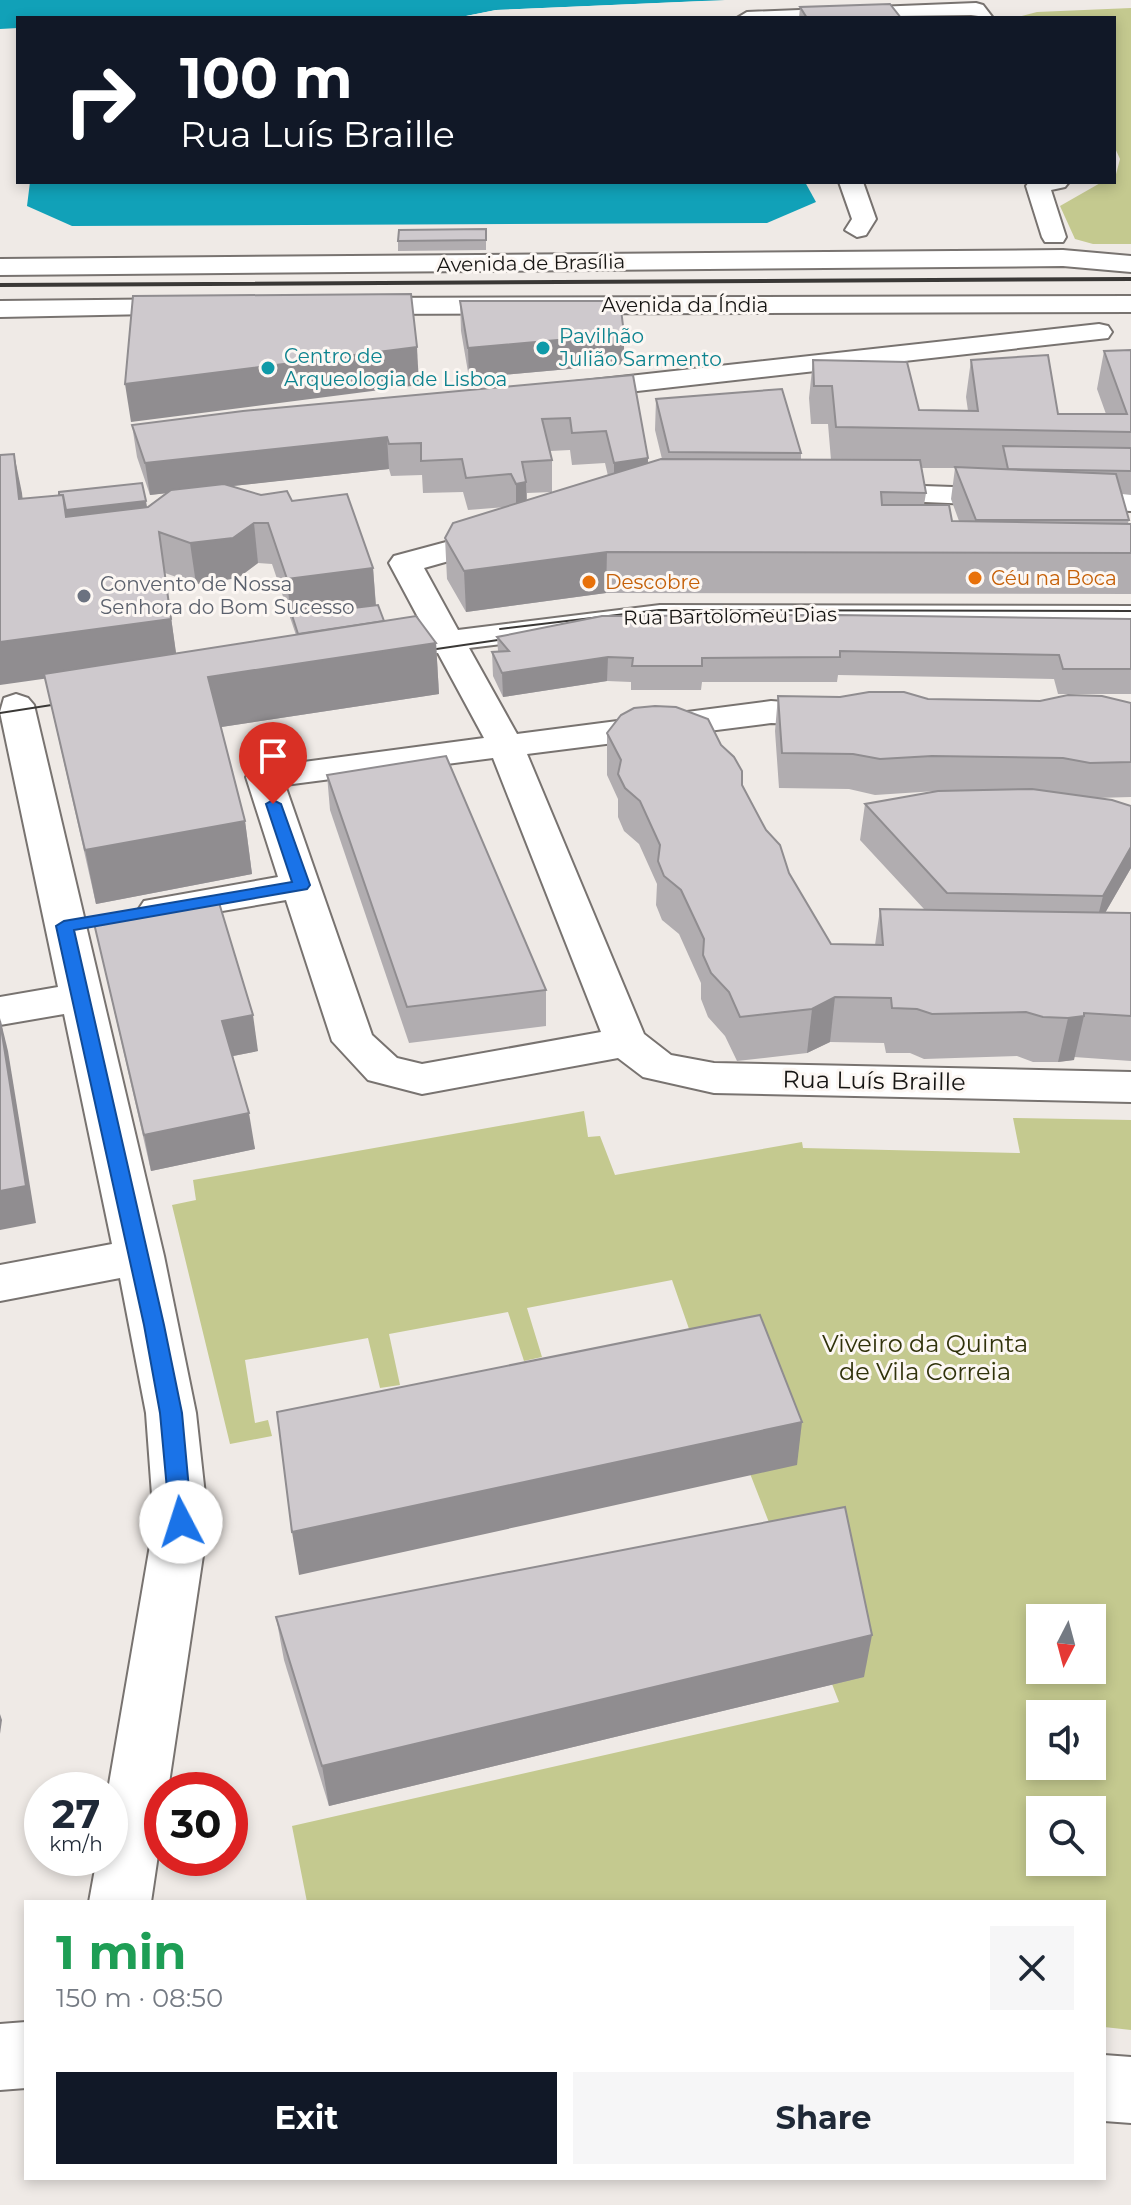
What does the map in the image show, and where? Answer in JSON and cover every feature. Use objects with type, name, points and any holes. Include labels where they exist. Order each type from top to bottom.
[{"type":"street","points":[[798,16],[976,9],[981,16]]},
{"type":"street","points":[[839,259],[845,239],[857,230],[864,219],[852,184]]},
{"type":"street","points":[[1048,184],[1038,186],[1058,247]]},
{"type":"street","name":"Avenida de Brasília","points":[[0,267],[839,259],[1058,247],[1131,250]]},
{"type":"street","name":"Avenida de Brasília","points":[[1058,247],[1131,264]]},
{"type":"street","name":"Avenida da Índia","points":[[327,306],[1131,304]]},
{"type":"street","points":[[0,309],[218,307]]},
{"type":"street","points":[[552,393],[1099,332]]},
{"type":"street","points":[[833,493],[1131,502]]},
{"type":"street","name":"Rua Luís Braille","points":[[537,527],[405,563],[506,746],[626,1042],[658,1067],[714,1078],[1131,1087]]},
{"type":"street","name":"Rua Bartolomeu Dias","points":[[386,650],[581,622],[660,615],[1131,616]]},
{"type":"street","points":[[19,705],[94,921],[82,997],[140,1256],[171,1413],[181,1522],[120,1900]]},
{"type":"street","points":[[626,1042],[422,1079],[383,1070],[353,1041],[264,777],[771,712],[865,715]]},
{"type":"street","points":[[94,921],[302,885]]},
{"type":"street","points":[[0,1011],[82,997]]},
{"type":"street","points":[[0,1283],[140,1256]]},
{"type":"street","points":[[0,2057],[24,2055]]},
{"type":"street","points":[[1106,2088],[1131,2090]]},
{"type":"green space","points":[[1131,8],[1131,244],[1093,244],[1075,239],[1060,206],[1098,184],[1116,184],[1120,159],[1116,150],[1116,16],[1022,16],[1037,12]]},
{"type":"green space","name":"Viveiro da Quinta de Vila Correia","points":[[584,1111],[588,1137],[600,1136],[615,1175],[802,1142],[803,1148],[1020,1153],[1013,1118],[1131,1120],[1131,2030],[1106,2027],[1106,1900],[307,1900],[292,1826],[839,1702],[701,1348],[696,1349],[672,1280],[527,1308],[542,1357],[524,1361],[508,1312],[389,1334],[400,1385],[380,1388],[368,1338],[245,1360],[255,1423],[268,1420],[272,1436],[230,1444],[172,1205],[196,1200],[193,1180]]},
{"type":"water","points":[[0,0],[725,0],[496,10],[466,16],[16,16],[16,28],[0,29]]},
{"type":"water","points":[[30,184],[806,184],[816,202],[767,223],[72,226],[27,206]]},
{"type":"pier","points":[[705,1],[705,5],[466,16],[496,10]]},
{"type":"building","points":[[890,4],[899,16],[806,16],[800,7]]},
{"type":"building","points":[[486,229],[486,240],[398,241],[399,230]]},
{"type":"building","points":[[411,294],[417,347],[125,384],[133,296]]},
{"type":"building","points":[[460,301],[620,301],[624,334],[468,348]]},
{"type":"building","points":[[1131,350],[1131,432],[836,427],[832,386],[814,386],[813,360],[907,362],[919,410],[978,411],[971,360],[1048,355],[1058,414],[1127,414],[1104,351]]},
{"type":"building","points":[[633,375],[648,458],[614,463],[606,431],[572,433],[570,418],[542,419],[552,460],[522,462],[526,482],[516,484],[511,474],[466,478],[462,459],[421,461],[421,443],[389,444],[387,437],[145,463],[132,425],[243,411]]},
{"type":"building","points":[[782,389],[801,453],[669,452],[656,399]]},
{"type":"building","points":[[1003,446],[1131,448],[1131,471],[1008,469]]},
{"type":"building","points":[[14,454],[19,499],[63,495],[66,517],[148,507],[171,490],[224,484],[261,495],[287,491],[292,501],[347,494],[373,568],[287,579],[268,523],[254,523],[233,538],[190,543],[159,532],[171,619],[0,642],[0,455]]},
{"type":"building","points":[[661,459],[920,460],[926,493],[881,492],[882,505],[949,505],[952,521],[1131,524],[1131,553],[607,552],[464,571],[445,538],[453,523]]},
{"type":"building","points":[[955,467],[1116,474],[1129,520],[976,520]]},
{"type":"building","points":[[142,483],[146,501],[66,510],[63,495],[59,495],[59,492]]},
{"type":"building","points":[[345,605],[346,609],[378,605],[384,621],[298,634],[291,612]]},
{"type":"building","points":[[416,616],[436,643],[208,677],[245,821],[85,850],[44,674]]},
{"type":"building","points":[[602,616],[1131,619],[1131,669],[1063,669],[1059,655],[840,651],[840,657],[702,658],[702,666],[632,666],[633,658],[608,657],[502,673],[492,652],[509,651],[497,637]]},
{"type":"building","points":[[869,692],[904,692],[928,699],[1040,701],[1068,695],[1102,696],[1131,703],[1131,762],[932,756],[880,759],[853,754],[782,753],[778,696],[840,697]]},
{"type":"building","points":[[676,707],[708,719],[721,745],[734,757],[742,771],[742,785],[766,830],[780,845],[789,873],[831,944],[883,945],[880,909],[1131,913],[1131,1016],[1084,1013],[1084,1016],[1068,1018],[1043,1017],[1026,1012],[932,1014],[917,1009],[892,1008],[891,998],[835,997],[812,1009],[740,1017],[729,992],[711,973],[703,955],[704,939],[681,890],[664,876],[658,861],[660,845],[640,801],[625,788],[618,774],[621,760],[607,733],[621,715],[634,708]]},
{"type":"building","points":[[446,756],[546,990],[407,1007],[327,775]]},
{"type":"building","points":[[1032,789],[1112,800],[1131,806],[1131,847],[1103,896],[947,893],[865,804],[938,791]]},
{"type":"building","points":[[217,896],[253,1015],[222,1021],[249,1113],[144,1135],[93,919]]},
{"type":"building","points":[[0,1021],[26,1186],[0,1191]]},
{"type":"building","points":[[760,1315],[802,1422],[292,1532],[277,1412]]},
{"type":"building","points":[[845,1507],[872,1635],[322,1766],[276,1617]]},
{"type":"tram line","points":[[500,629],[659,610],[1131,611]]},
{"type":"tram line","points":[[416,652],[519,637]]},
{"type":"tram line","points":[[0,713],[71,702]]},
{"type":"railway","points":[[0,285],[1131,279]]},
{"type":"place","name":"Pavilhão Julião Sarmento","points":[[543,348]]},
{"type":"place","name":"Centro de Arqueologia de Lisboa","points":[[268,368]]},
{"type":"place","name":"Céu na Boca","points":[[975,578]]},
{"type":"place","name":"Descobre","points":[[589,582]]},
{"type":"place","name":"Convento de Nossa Senhora do Bom Sucesso","points":[[84,596]]},
{"type":"route","points":[[181,1522],[171,1413],[154,1325],[64,926],[302,885],[273,804]]}]
